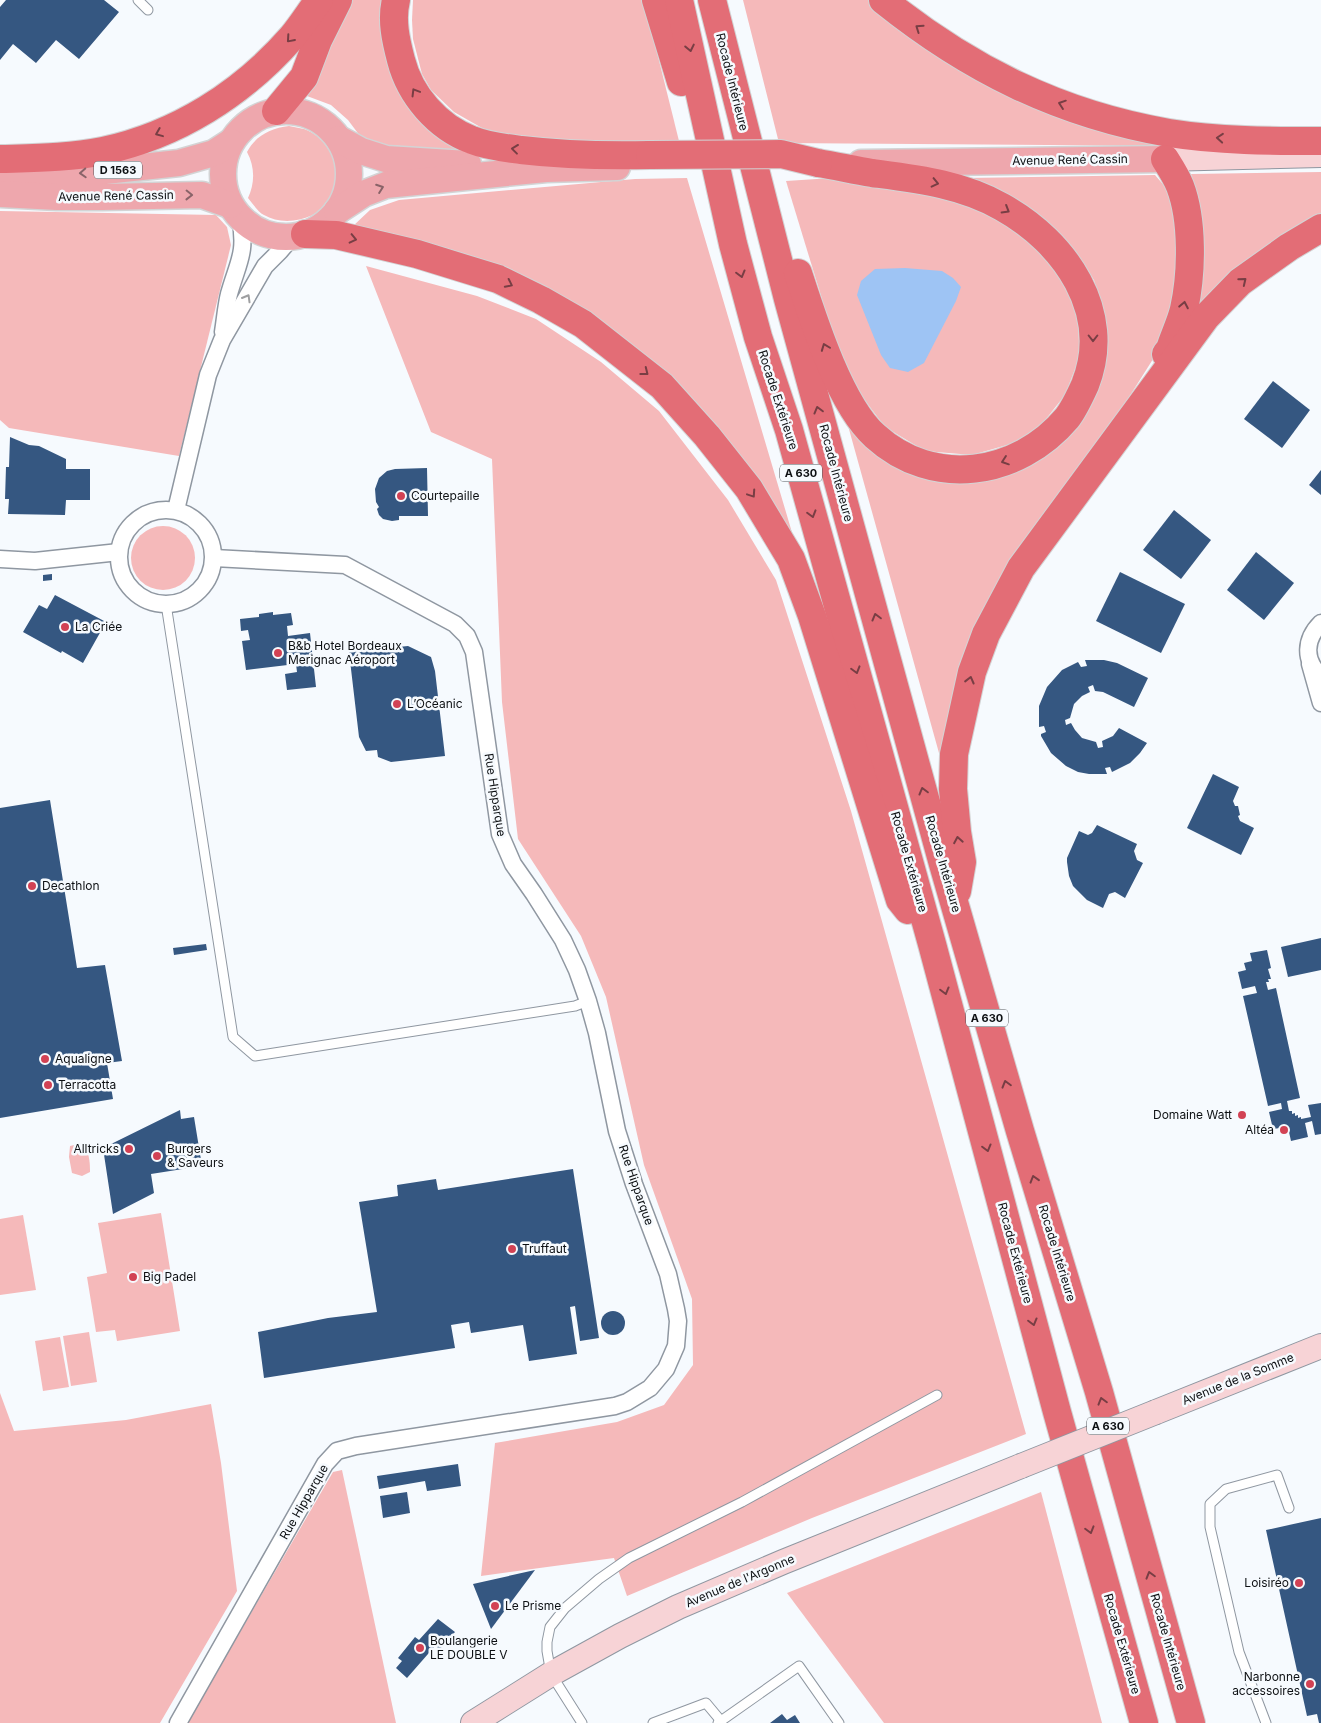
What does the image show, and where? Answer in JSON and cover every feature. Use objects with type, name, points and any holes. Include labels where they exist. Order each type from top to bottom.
[{"type":"highway","points":[[0,159],[55,157],[101,151],[127,145],[185,122],[212,107],[244,84],[271,60],[293,35],[319,0]]},
{"type":"highway","points":[[276,111],[304,77],[318,40],[338,0]]},
{"type":"highway","points":[[396,0],[394,26],[404,73],[416,95],[429,111],[448,128],[472,140],[506,148],[544,153],[652,161],[781,154],[818,163],[935,182],[961,189],[1002,206],[1031,226],[1057,250],[1076,275],[1086,300],[1093,328],[1090,373],[1080,397],[1067,418],[1042,442],[1019,456],[995,464],[976,469],[951,470],[923,465],[898,454],[874,435],[855,411],[830,361],[805,295],[721,39]]},
{"type":"highway","points":[[656,0],[733,244]]},
{"type":"highway","name":"Rocade Extérieure","points":[[679,0],[733,244],[758,337],[789,430],[932,944],[1055,1403],[1144,1723]]},
{"type":"highway","name":"Rocade Intérieure","points":[[712,0],[788,299],[955,905],[1020,1131],[1099,1392],[1191,1723]]},
{"type":"highway","points":[[883,0],[924,32],[959,55],[1005,81],[1054,102],[1110,120],[1170,133],[1212,138],[1321,141]]},
{"type":"highway","points":[[955,905],[962,862],[953,789],[955,745],[972,672],[986,634],[1022,568],[1035,537],[1170,349],[1184,309],[1189,269],[1189,233],[1185,202],[1180,186],[1165,159]]},
{"type":"highway","points":[[1022,568],[1206,317],[1240,282],[1289,247],[1321,228]]},
{"type":"highway","points":[[299,235],[336,235],[417,254],[498,279],[541,300],[583,324],[662,386],[707,436],[749,489],[791,559],[812,616],[900,900],[932,944]]},
{"type":"main road","points":[[276,111],[294,111],[312,116],[327,126],[339,139],[347,156],[349,175],[346,194],[337,210],[323,225],[299,235],[273,236],[256,230],[235,211],[223,184],[223,162],[231,142],[242,127],[258,117],[276,111]]},
{"type":"main road","points":[[339,139],[361,151],[386,159],[546,169]]},
{"type":"main road","name":"Avenue René Cassin","points":[[0,177],[105,171],[179,163],[214,153],[231,142]]},
{"type":"main road","name":"Avenue René Cassin","points":[[818,163],[1165,159],[1321,155]]},
{"type":"main road","points":[[337,210],[363,194],[386,185],[546,169],[652,161]]},
{"type":"main road","name":"Avenue René Cassin","points":[[0,194],[57,197],[202,195],[235,211]]},
{"type":"main road","name":"Avenue de la Somme","points":[[1020,1466],[1321,1346]]},
{"type":"main road","name":"Avenue de l'Argonne","points":[[472,1723],[551,1674],[678,1607],[783,1562],[1020,1466]]},
{"type":"street","points":[[222,340],[229,295],[241,259],[244,236],[235,211]]},
{"type":"street","points":[[176,510],[208,375],[222,340],[264,266],[299,235]]},
{"type":"street","points":[[160,510],[176,510],[191,516],[204,527],[211,542],[214,558],[211,573],[204,585],[193,596],[180,602],[166,604],[150,601],[136,594],[126,582],[120,568],[119,552],[123,537],[132,524],[145,514],[160,510]]},
{"type":"street","points":[[0,559],[35,560],[119,552]]},
{"type":"street","name":"Rue Hipparque","points":[[178,1723],[325,1464],[338,1451],[356,1446],[615,1406],[627,1402],[644,1392],[659,1379],[666,1369],[676,1346],[678,1321],[668,1274],[634,1184],[617,1131],[597,1033],[577,970],[563,940],[505,849],[498,821],[474,652],[467,636],[455,624],[345,565],[214,558]]},
{"type":"street","points":[[1321,623],[1314,630],[1309,640],[1307,651],[1321,703]]},
{"type":"street","points":[[1309,661],[1314,670],[1321,676]]},
{"type":"lane","points":[[138,0],[148,10]]},
{"type":"lane","points":[[166,604],[233,1037],[255,1056],[575,1006],[588,1001]]},
{"type":"lane","points":[[582,1723],[551,1674],[547,1642],[550,1627],[565,1608],[599,1579],[629,1558],[742,1502],[937,1395]]},
{"type":"lane","points":[[1266,1723],[1239,1652],[1210,1527],[1210,1504],[1226,1489],[1277,1475],[1289,1508]]},
{"type":"lane","points":[[653,1723],[706,1704],[719,1722],[799,1666],[839,1723]]},
{"type":"shaded area","points":[[350,0],[386,0],[382,17],[466,151],[375,144],[360,136],[348,120],[331,105],[307,96]]},
{"type":"shaded area","points":[[413,0],[644,0],[679,141],[582,142],[489,132],[454,112],[431,90],[422,74],[413,39]]},
{"type":"shaded area","points":[[743,0],[868,0],[913,39],[1174,146],[779,143]]},
{"type":"shaded area","points":[[289,126],[304,129],[322,141],[333,159],[336,169],[336,180],[330,200],[324,207],[309,217],[300,220],[281,221],[262,214],[248,198],[252,187],[253,175],[252,163],[247,152],[259,137],[276,129]]},
{"type":"shaded area","points":[[1321,172],[1321,217],[1196,313],[1202,266],[1202,217],[1191,174]]},
{"type":"shaded area","points":[[1155,175],[1173,196],[1179,230],[1172,313],[1155,356],[1117,416],[1022,550],[944,771],[847,422],[874,451],[909,474],[950,482],[994,479],[1036,463],[1071,434],[1093,398],[1104,318],[1094,280],[1072,247],[1045,221],[1016,199],[965,178]]},
{"type":"shaded area","points":[[687,178],[796,546],[755,481],[544,287],[509,268],[426,243],[352,227],[370,210],[399,200],[635,179]]},
{"type":"shaded area","points":[[832,178],[902,186],[968,206],[1023,233],[1058,271],[1077,310],[1080,356],[1065,395],[1042,424],[1014,443],[972,455],[925,451],[885,427],[854,386],[829,322],[786,181]]},
{"type":"shaded area","points":[[0,211],[216,215],[227,227],[231,245],[179,456],[9,428],[0,420]]},
{"type":"shaded area","points":[[366,266],[477,296],[536,319],[601,362],[659,411],[728,500],[776,580],[851,811],[1026,1434],[812,1518],[627,1596],[614,1558],[481,1576],[495,1443],[617,1422],[664,1405],[693,1365],[692,1299],[644,1165],[606,997],[581,936],[518,839],[502,702],[492,459],[431,432]]},
{"type":"shaded area","points":[[157,526],[169,526],[186,535],[193,546],[195,558],[193,570],[186,581],[169,590],[157,590],[145,585],[136,576],[131,564],[131,552],[136,540],[145,531]]},
{"type":"shaded area","points":[[83,1143],[89,1157],[90,1172],[82,1176],[72,1173],[69,1157],[70,1146]]},
{"type":"shaded area","points":[[161,1213],[180,1331],[117,1341],[115,1330],[96,1332],[87,1277],[107,1273],[98,1223]]},
{"type":"shaded area","points":[[23,1215],[36,1290],[0,1295],[0,1219]]},
{"type":"shaded area","points":[[89,1332],[97,1382],[71,1386],[63,1336]]},
{"type":"shaded area","points":[[60,1337],[69,1387],[43,1391],[35,1341]]},
{"type":"shaded area","points":[[0,1393],[14,1431],[126,1420],[211,1404],[221,1463],[237,1591],[160,1723],[0,1723]]},
{"type":"shaded area","points":[[342,1470],[396,1723],[187,1723],[333,1472]]},
{"type":"shaded area","points":[[1041,1492],[1102,1723],[884,1723],[787,1593]]},
{"type":"water","points":[[905,268],[942,271],[953,278],[961,287],[956,301],[924,363],[908,372],[890,368],[881,355],[857,295],[861,281],[875,269]]},
{"type":"building","points":[[6,0],[104,0],[119,12],[79,59],[56,40],[36,63],[13,44],[0,60],[0,7]]},
{"type":"building","points":[[1273,381],[1310,410],[1282,448],[1244,419]]},
{"type":"building","points":[[10,437],[29,445],[39,446],[66,459],[66,469],[90,469],[90,500],[66,500],[65,515],[8,514],[9,499],[5,499],[6,467],[9,467]]},
{"type":"building","name":"Courtepaille","points":[[427,468],[428,516],[399,516],[399,520],[392,521],[383,519],[379,515],[377,509],[379,507],[376,502],[375,489],[379,478],[387,471],[395,469]]},
{"type":"building","points":[[1321,470],[1321,495],[1309,485]]},
{"type":"building","points":[[1174,510],[1211,540],[1181,579],[1143,550]]},
{"type":"building","points":[[1256,552],[1294,583],[1264,620],[1227,590]]},
{"type":"building","points":[[1120,572],[1185,604],[1161,653],[1096,621]]},
{"type":"building","points":[[52,574],[52,580],[43,581],[43,575]]},
{"type":"building","name":"La Criée","points":[[55,595],[106,622],[83,663],[23,632],[39,605],[47,609]]},
{"type":"building","name":"B&b Hotel Bordeaux Merignac Aéroport","points":[[273,612],[273,615],[291,613],[293,625],[287,626],[288,636],[310,633],[316,687],[287,690],[285,674],[297,672],[296,664],[246,670],[242,641],[250,640],[248,630],[241,631],[240,619],[259,617],[259,614]]},
{"type":"building","name":"L’Océanic","points":[[408,646],[431,657],[435,671],[445,756],[391,762],[378,757],[377,750],[366,751],[359,737],[349,652]]},
{"type":"building","points":[[1085,660],[1104,660],[1117,663],[1148,678],[1134,707],[1103,692],[1095,691],[1093,685],[1088,687],[1090,692],[1082,696],[1074,704],[1070,718],[1065,720],[1066,725],[1071,723],[1082,738],[1096,742],[1098,748],[1103,747],[1102,741],[1113,736],[1119,728],[1147,743],[1130,763],[1112,772],[1110,767],[1105,768],[1107,774],[1078,772],[1066,766],[1051,753],[1041,736],[1041,734],[1046,732],[1044,726],[1039,727],[1039,706],[1047,687],[1062,670],[1078,662],[1081,667],[1087,666]]},
{"type":"building","points":[[1213,774],[1239,787],[1233,801],[1235,806],[1238,806],[1240,815],[1238,816],[1240,821],[1254,828],[1241,855],[1187,828]]},
{"type":"building","name":"Decathlon","points":[[50,800],[77,968],[105,965],[122,1061],[107,1063],[113,1099],[0,1118],[0,808]]},
{"type":"building","points":[[1097,825],[1137,844],[1134,851],[1137,860],[1143,863],[1125,898],[1115,892],[1109,894],[1103,908],[1087,900],[1073,886],[1067,862],[1079,831],[1088,835],[1092,833]]},
{"type":"building","points":[[1321,938],[1321,970],[1288,977],[1281,947]]},
{"type":"building","points":[[206,944],[207,950],[174,955],[173,948]]},
{"type":"building","points":[[1267,950],[1271,968],[1268,969],[1271,979],[1268,979],[1269,982],[1266,982],[1268,990],[1276,988],[1300,1098],[1287,1101],[1289,1111],[1292,1111],[1292,1114],[1295,1113],[1295,1116],[1298,1115],[1298,1118],[1301,1117],[1301,1119],[1311,1117],[1308,1105],[1321,1103],[1321,1134],[1315,1135],[1312,1121],[1305,1123],[1308,1137],[1291,1141],[1289,1132],[1282,1134],[1280,1128],[1273,1129],[1269,1112],[1282,1109],[1281,1103],[1268,1106],[1243,996],[1257,993],[1255,986],[1242,989],[1238,972],[1246,970],[1244,963],[1252,961],[1250,953]]},
{"type":"building","name":"Burgers & Saveurs","points":[[180,1110],[181,1119],[194,1117],[202,1166],[151,1174],[154,1193],[113,1214],[103,1148]]},
{"type":"building","points":[[573,1169],[599,1338],[580,1341],[575,1306],[570,1307],[577,1354],[529,1361],[523,1325],[471,1333],[469,1322],[451,1325],[455,1348],[264,1378],[258,1332],[328,1318],[377,1312],[359,1202],[398,1196],[397,1185],[436,1179],[438,1190]]},
{"type":"building","points":[[613,1311],[621,1315],[625,1323],[621,1331],[613,1335],[605,1331],[601,1323],[605,1315]]},
{"type":"building","points":[[458,1464],[461,1486],[427,1491],[425,1481],[379,1489],[377,1476]]},
{"type":"building","points":[[407,1492],[410,1513],[383,1518],[380,1496]]},
{"type":"building","name":"Loisiréo","points":[[1321,1518],[1321,1723],[1319,1723],[1317,1714],[1307,1716],[1266,1530]]},
{"type":"building","name":"Le Prisme","points":[[535,1570],[491,1629],[473,1584]]},
{"type":"building","name":"Boulangerie LE DOUBLE V","points":[[438,1619],[455,1632],[440,1649],[435,1646],[407,1678],[396,1668],[402,1661],[398,1658],[415,1637],[419,1640]]},
{"type":"building","points":[[782,1714],[787,1720],[795,1715],[800,1723],[770,1723]]},
{"type":"place","name":"Courtepaille","points":[[401,496]]},
{"type":"place","name":"La Criée","points":[[65,627]]},
{"type":"place","name":"B&b Hotel Bordeaux Merignac Aéroport","points":[[278,653]]},
{"type":"place","name":"L’Océanic","points":[[397,704]]},
{"type":"place","name":"Decathlon","points":[[32,886]]},
{"type":"place","name":"Aqualigne","points":[[45,1059]]},
{"type":"place","name":"Terracotta","points":[[48,1085]]},
{"type":"place","name":"Domaine Watt","points":[[1242,1115]]},
{"type":"place","name":"Altéa","points":[[1284,1130]]},
{"type":"place","name":"Alltricks","points":[[129,1149]]},
{"type":"place","name":"Burgers & Saveurs","points":[[157,1156]]},
{"type":"place","name":"Truffaut","points":[[512,1249]]},
{"type":"place","name":"Big Padel","points":[[133,1277]]},
{"type":"place","name":"Loisiréo","points":[[1299,1583]]},
{"type":"place","name":"Le Prisme","points":[[495,1606]]},
{"type":"place","name":"Boulangerie LE DOUBLE V","points":[[420,1648]]},
{"type":"place","name":"Narbonne accessoires","points":[[1310,1684]]}]
